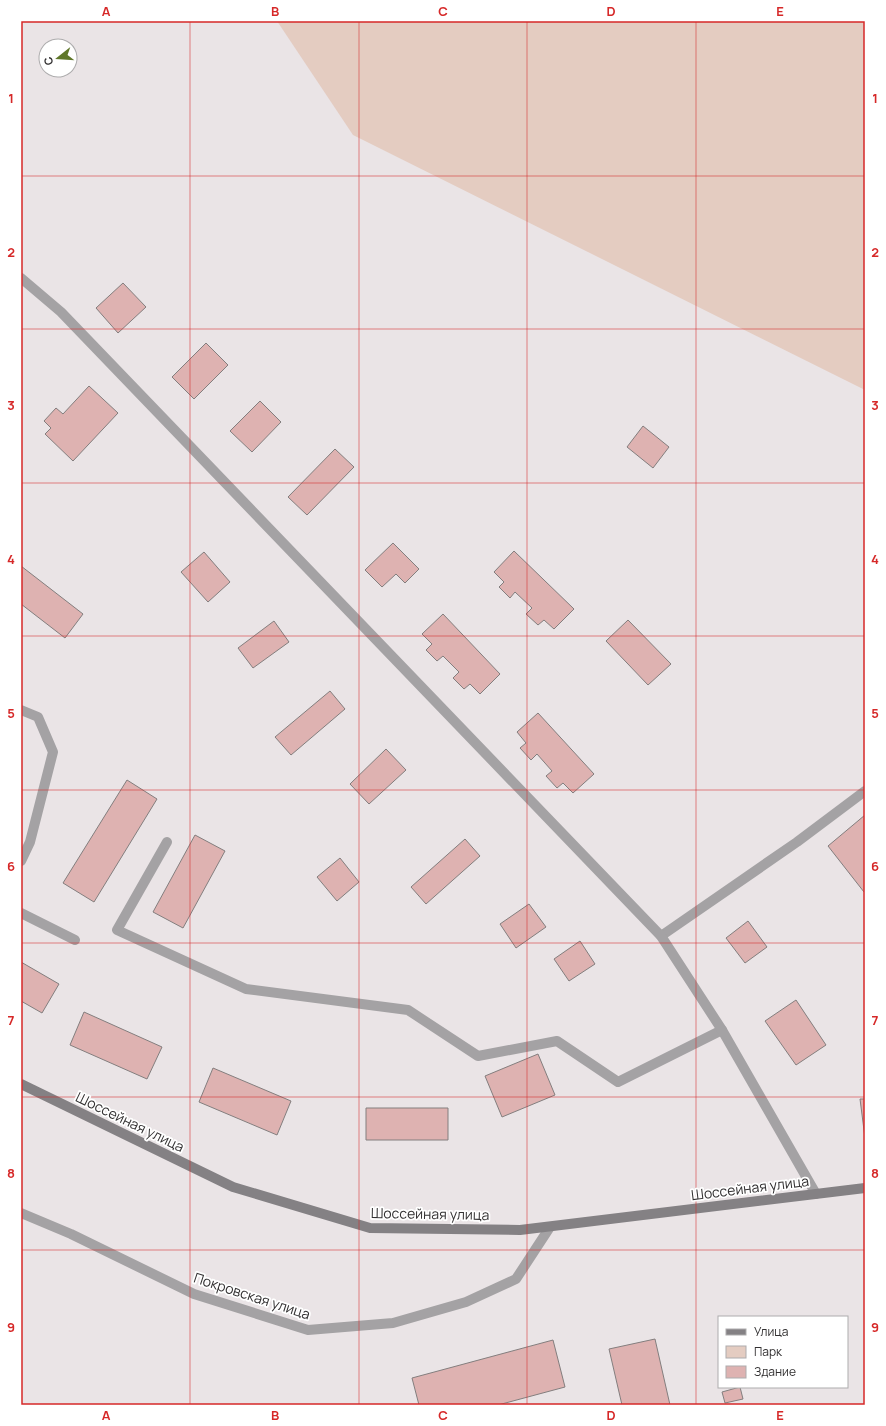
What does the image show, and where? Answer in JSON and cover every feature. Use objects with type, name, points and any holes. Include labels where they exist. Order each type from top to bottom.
[{"type":"main road","name":"Шоссейная улица","points":[[21,1084],[233,1187],[370,1228],[520,1230],[865,1188]]},
{"type":"street","points":[[21,278],[61,312],[661,936],[722,1030],[816,1194]]},
{"type":"street","points":[[21,710],[38,717],[53,752],[30,842],[21,861]]},
{"type":"street","points":[[661,936],[796,842],[865,791]]},
{"type":"street","points":[[167,842],[117,930],[246,990],[408,1010],[478,1056],[557,1041],[618,1082],[722,1030]]},
{"type":"street","points":[[21,913],[75,940]]},
{"type":"street","name":"Покровская улица","points":[[21,1213],[71,1234],[194,1294],[308,1330],[393,1323],[466,1302],[516,1279],[550,1227]]},
{"type":"green space","points":[[277,21],[865,21],[865,390],[353,135]]},
{"type":"building","points":[[123,283],[146,307],[118,333],[96,308]]},
{"type":"building","points":[[206,343],[228,365],[194,399],[172,377]]},
{"type":"building","points":[[89,386],[118,413],[73,461],[45,434],[51,428],[44,421],[56,408],[63,414]]},
{"type":"building","points":[[260,401],[281,422],[252,452],[230,431]]},
{"type":"building","points":[[643,426],[669,447],[653,468],[627,447]]},
{"type":"building","points":[[335,449],[354,467],[307,515],[288,497]]},
{"type":"building","points":[[393,543],[419,569],[405,583],[396,574],[382,587],[365,570]]},
{"type":"building","points":[[514,551],[574,609],[554,629],[544,620],[538,625],[526,614],[532,608],[515,592],[510,598],[499,587],[504,582],[494,572]]},
{"type":"building","points":[[204,552],[230,582],[208,602],[181,572]]},
{"type":"building","points":[[21,566],[83,614],[65,638],[21,604]]},
{"type":"building","points":[[443,614],[500,674],[480,694],[470,684],[464,689],[453,678],[459,672],[443,656],[437,661],[426,650],[432,644],[422,634]]},
{"type":"building","points":[[628,620],[671,664],[648,685],[606,641]]},
{"type":"building","points":[[274,621],[289,642],[253,668],[238,648]]},
{"type":"building","points":[[330,691],[345,709],[291,755],[275,737]]},
{"type":"building","points":[[538,713],[594,774],[573,793],[563,783],[557,788],[546,776],[552,771],[537,754],[531,760],[520,748],[526,743],[517,732]]},
{"type":"building","points":[[386,749],[406,770],[369,804],[350,784]]},
{"type":"building","points":[[127,780],[157,799],[94,902],[63,883]]},
{"type":"building","points":[[865,815],[865,892],[864,892],[828,846]]},
{"type":"building","points":[[195,835],[225,851],[183,928],[153,912]]},
{"type":"building","points":[[465,839],[480,856],[426,904],[411,887]]},
{"type":"building","points":[[340,858],[359,882],[337,901],[317,877]]},
{"type":"building","points":[[529,904],[546,927],[516,948],[500,924]]},
{"type":"building","points":[[748,921],[767,947],[745,963],[726,938]]},
{"type":"building","points":[[580,941],[595,964],[569,981],[554,959]]},
{"type":"building","points":[[21,962],[59,984],[42,1013],[21,1001]]},
{"type":"building","points":[[796,1000],[826,1045],[796,1065],[765,1021]]},
{"type":"building","points":[[84,1012],[162,1047],[147,1079],[70,1045]]},
{"type":"building","points":[[538,1054],[555,1095],[502,1117],[485,1076]]},
{"type":"building","points":[[213,1068],[291,1101],[277,1135],[199,1102]]},
{"type":"building","points":[[860,1099],[865,1099],[865,1138]]},
{"type":"building","points":[[366,1108],[448,1108],[448,1140],[366,1140]]},
{"type":"building","points":[[655,1339],[670,1405],[622,1405],[609,1349]]},
{"type":"building","points":[[553,1340],[565,1387],[498,1405],[419,1405],[412,1378]]},
{"type":"building","points":[[740,1388],[743,1399],[725,1403],[722,1392]]}]
